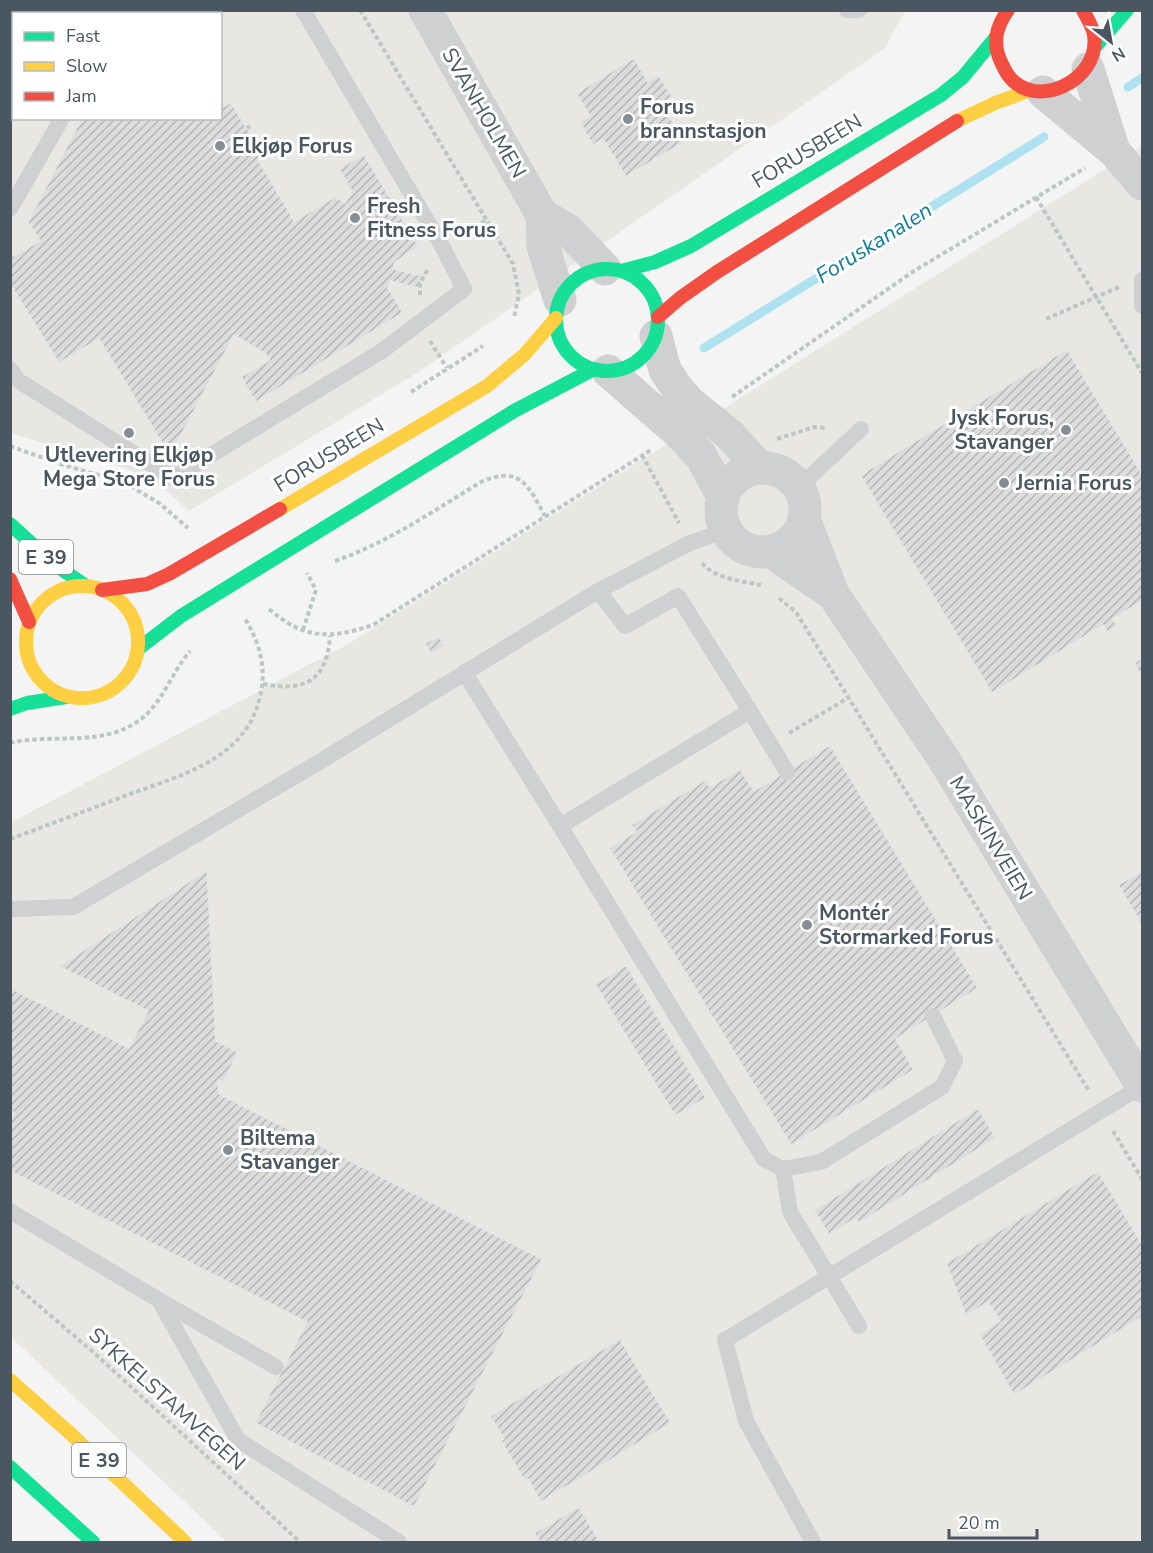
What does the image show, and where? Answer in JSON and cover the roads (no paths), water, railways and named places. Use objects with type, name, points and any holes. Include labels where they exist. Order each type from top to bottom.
[{"type":"main road","name":"FORUSBEEN","points":[[613,270],[655,262],[691,246],[941,95],[963,77],[996,37],[1008,10]]},
{"type":"main road","points":[[1083,10],[1092,26],[1091,58]]},
{"type":"main road","points":[[657,327],[655,302],[647,288],[635,277],[613,270],[591,272],[578,278],[568,288],[558,309],[558,332],[562,345],[571,356],[581,364],[601,370],[624,369],[638,361],[649,350],[657,327],[680,298],[717,272],[970,113],[995,101],[1037,91],[1056,91],[1079,79],[1091,58],[1127,10]]},
{"type":"main road","points":[[996,37],[996,48],[1004,70],[1011,79],[1037,91]]},
{"type":"main road","name":"FORUSBEEN","points":[[102,590],[147,584],[169,574],[487,386],[515,365],[536,345],[558,309]]},
{"type":"main road","points":[[138,649],[181,616],[514,411],[601,370]]},
{"type":"main road","name":"E 39","points":[[10,524],[54,564],[86,586]]},
{"type":"main road","name":"E 39","points":[[10,579],[29,622]]},
{"type":"main road","points":[[10,709],[27,703],[66,697],[83,699],[99,696],[114,689],[126,678],[135,663],[138,649],[138,634],[134,619],[115,596],[102,590],[86,586],[68,588],[52,595],[38,607],[29,622],[26,638],[27,653],[32,668],[40,680],[52,690],[66,697]]},
{"type":"main road","points":[[10,652],[26,638]]},
{"type":"main road","name":"E 39","points":[[10,1380],[72,1434],[185,1542]]},
{"type":"main road","points":[[10,1467],[93,1542]]},
{"type":"street","name":"SVANHOLMEN","points":[[425,10],[542,215],[543,246],[558,309]]},
{"type":"street","points":[[1091,58],[1101,159]]},
{"type":"street","points":[[1037,91],[1101,159],[1143,184]]},
{"type":"street","name":"SVANHOLMEN","points":[[542,215],[569,231],[613,270]]},
{"type":"street","points":[[657,327],[666,370],[677,388],[689,402],[730,435],[760,468]]},
{"type":"street","points":[[601,370],[678,432],[701,456],[723,497]]},
{"type":"street","points":[[760,468],[771,468],[792,478],[802,503],[800,530],[782,547],[770,551],[745,548],[735,540],[722,520],[723,497],[729,486],[737,477],[760,468]]},
{"type":"street","name":"MASKINVEIEN","points":[[802,503],[833,594],[943,758],[1142,1086]]},
{"type":"street","name":"MASKINVEIEN","points":[[770,551],[833,594]]},
{"type":"lane","points":[[10,369],[19,381],[173,478],[382,351],[464,289],[442,246],[303,10]]},
{"type":"lane","points":[[847,10],[859,10]]},
{"type":"lane","points":[[10,209],[61,120]]},
{"type":"lane","points":[[1143,280],[1143,306]]},
{"type":"lane","points":[[802,503],[861,429]]},
{"type":"lane","points":[[10,909],[73,907],[321,761],[598,591],[690,543],[727,530]]},
{"type":"lane","points":[[598,591],[625,626],[678,596],[787,772]]},
{"type":"lane","points":[[464,672],[764,1159],[783,1169],[821,1162],[942,1087],[955,1061],[933,1016]]},
{"type":"lane","points":[[560,826],[750,711]]},
{"type":"lane","points":[[813,1542],[746,1421],[725,1340],[1142,1086]]},
{"type":"lane","points":[[783,1169],[790,1212],[859,1326]]},
{"type":"lane","points":[[10,1211],[276,1367]]},
{"type":"lane","points":[[159,1300],[238,1440],[399,1542]]},
{"type":"waterway","name":"Foruskanalen","points":[[1128,87],[1142,78]]},
{"type":"waterway","name":"Foruskanalen","points":[[704,348],[1044,137]]},
{"type":"place","name":"Forus brannstasjon","points":[[628,119]]},
{"type":"place","name":"Elkjøp Forus","points":[[220,146]]},
{"type":"place","name":"Fresh Fitness Forus","points":[[355,218]]},
{"type":"place","name":"Jysk Forus, Stavanger","points":[[1066,430]]},
{"type":"place","name":"Utlevering Elkjøp Mega Store Forus","points":[[129,433]]},
{"type":"place","name":"Jernia Forus","points":[[1004,483]]},
{"type":"place","name":"Montér Stormarked Forus","points":[[807,925]]},
{"type":"place","name":"Biltema Stavanger","points":[[228,1150]]}]
